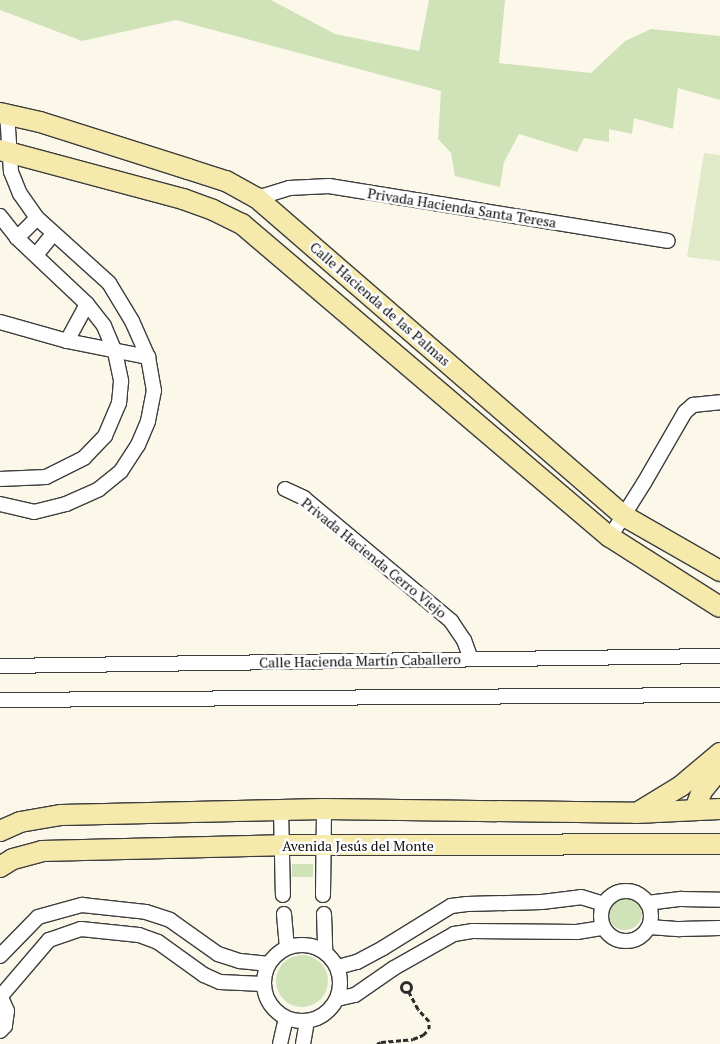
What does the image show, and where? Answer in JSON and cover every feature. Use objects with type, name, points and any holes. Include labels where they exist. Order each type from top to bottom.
[{"type":"main road","name":"Calle Hacienda de las Palmas","points":[[4,113],[188,168],[226,181],[257,198],[624,516],[720,571]]},
{"type":"main road","name":"Calle Hacienda de las Palmas","points":[[4,151],[183,199],[213,210],[242,224],[610,537],[720,607]]},
{"type":"main road","points":[[382,344],[402,322]]},
{"type":"main road","points":[[636,813],[681,786],[720,753]]},
{"type":"main road","points":[[695,809],[702,791],[720,770]]},
{"type":"main road","points":[[0,831],[20,822],[61,815],[324,809],[636,813],[720,809]]},
{"type":"main road","name":"Avenida Jesús del Monte","points":[[0,867],[13,859],[42,850],[282,845],[720,844]]},
{"type":"street","points":[[0,504],[34,512],[66,504],[99,489],[121,471],[138,445],[148,421],[154,391],[148,358],[132,321],[109,282],[37,218],[20,194],[4,151],[4,113]]},
{"type":"street","name":"Privada Hacienda Santa Teresa","points":[[257,198],[289,188],[328,186],[668,241]]},
{"type":"street","points":[[0,216],[17,238],[87,304],[104,326],[114,352],[121,381],[120,403],[105,436],[84,458],[46,477],[0,479]]},
{"type":"street","points":[[17,238],[37,218]]},
{"type":"street","points":[[36,255],[54,233]]},
{"type":"street","points":[[67,342],[87,304]]},
{"type":"street","points":[[0,322],[67,342],[148,358]]},
{"type":"street","points":[[610,537],[685,412],[693,405],[720,402]]},
{"type":"street","name":"Privada Hacienda Cerro Viejo","points":[[286,489],[304,498],[450,621],[464,640],[471,659]]},
{"type":"street","name":"Calle Hacienda Martín Caballero","points":[[0,666],[720,656]]},
{"type":"street","points":[[0,700],[720,695]]},
{"type":"street","points":[[323,895],[324,809]]},
{"type":"street","points":[[281,810],[283,895]]},
{"type":"street","points":[[620,892],[630,892],[640,896],[647,903],[651,916],[649,927],[635,940],[623,942],[611,937],[604,928],[601,912],[610,896],[620,892]]},
{"type":"street","points":[[338,967],[357,962],[383,948],[451,906],[542,902],[581,897],[604,904]]},
{"type":"street","points":[[647,903],[681,899],[720,900]]},
{"type":"street","points":[[0,956],[38,917],[82,905],[146,912],[170,920],[218,954],[240,961],[267,964]]},
{"type":"street","points":[[284,914],[287,946]]},
{"type":"street","points":[[324,914],[325,951]]},
{"type":"street","points":[[649,927],[680,930],[720,928]]},
{"type":"street","points":[[338,999],[355,995],[394,968],[454,934],[472,931],[578,932],[604,928]]},
{"type":"street","points":[[0,1031],[5,1026],[7,1011],[0,996],[49,940],[82,929],[139,935],[158,942],[204,975],[220,982],[263,984]]},
{"type":"street","points":[[307,944],[325,951],[338,967],[341,983],[338,999],[325,1014],[307,1022],[286,1018],[269,1004],[263,984],[267,964],[276,953],[287,946],[307,944]]},
{"type":"street","points":[[280,1044],[286,1018]]},
{"type":"street","points":[[303,1044],[307,1022]]},
{"type":"path","points":[[377,1044],[381,1042],[404,1043],[423,1035],[429,1029],[429,1021],[418,1009],[409,992]]},
{"type":"green space","points":[[0,0],[271,0],[335,34],[419,51],[429,0],[505,0],[499,63],[591,73],[625,41],[651,29],[720,36],[720,100],[678,88],[673,129],[634,118],[632,134],[609,129],[609,142],[584,138],[577,152],[519,134],[504,162],[500,187],[455,176],[451,153],[438,139],[441,91],[176,20],[82,41],[0,10]]},
{"type":"green space","points":[[704,153],[720,155],[720,261],[687,257]]},
{"type":"green space","points":[[292,864],[313,864],[313,877],[292,877]]},
{"type":"green space","points":[[625,896],[632,897],[637,901],[641,906],[641,920],[637,925],[632,929],[625,930],[618,929],[613,925],[609,920],[608,913],[609,906],[613,901],[618,897]]},
{"type":"green space","points":[[302,955],[312,957],[320,963],[326,971],[328,981],[326,991],[320,999],[312,1005],[302,1007],[292,1005],[284,999],[278,991],[276,981],[278,971],[284,963],[292,957]]}]
